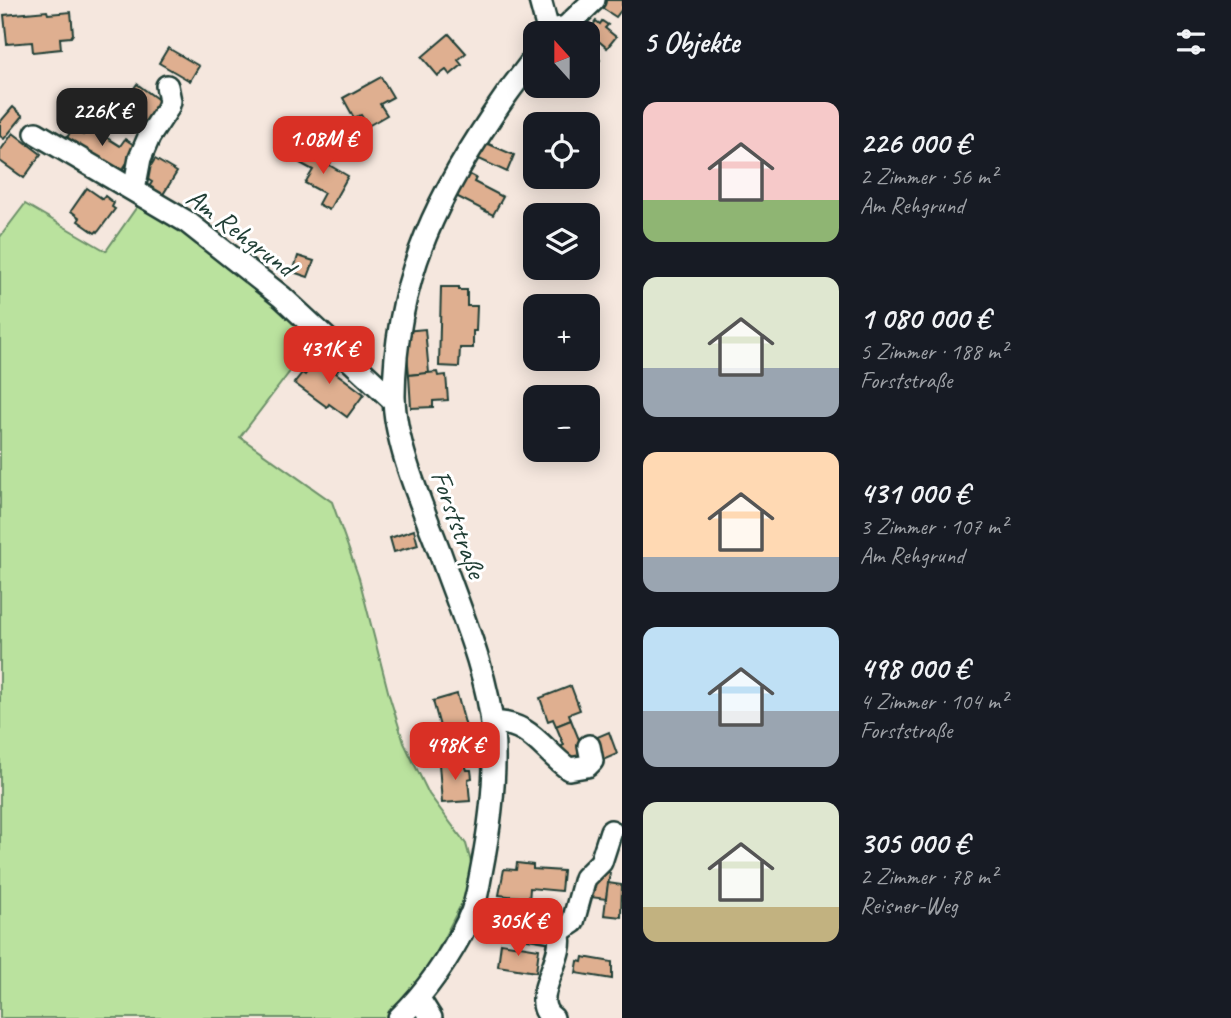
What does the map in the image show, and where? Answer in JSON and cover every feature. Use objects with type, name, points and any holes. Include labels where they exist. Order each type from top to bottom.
[{"type":"street","points":[[540,0],[544,21]]},
{"type":"street","points":[[572,21],[594,0]]},
{"type":"street","name":"Forststraße","points":[[399,1018],[419,999],[469,917],[486,848],[493,789],[492,723],[484,683],[410,470],[394,401],[396,358],[404,301],[430,221],[468,153],[523,74]]},
{"type":"street","points":[[134,190],[140,158],[149,137],[168,108],[170,101],[167,86]]},
{"type":"street","name":"Am Rehgrund","points":[[36,133],[187,222],[282,297],[394,401]]},
{"type":"street","points":[[492,723],[509,723],[520,728],[536,738],[569,769],[579,769],[592,761],[589,746]]},
{"type":"street","points":[[469,917],[558,932],[573,922],[585,878],[601,862],[611,831]]},
{"type":"street","points":[[553,1018],[544,1007],[544,994],[562,946],[558,932]]},
{"type":"street","points":[[419,999],[431,1018]]},
{"type":"green space","points":[[141,201],[211,249],[314,340],[240,437],[332,502],[359,578],[404,743],[429,794],[466,844],[474,873],[469,889],[429,967],[424,1018],[0,1018],[0,237],[25,204],[106,251]]},
{"type":"building","points":[[604,0],[622,0],[622,9],[616,17],[599,6]]},
{"type":"building","points":[[47,11],[48,14],[71,12],[73,34],[71,37],[60,38],[61,49],[33,52],[32,42],[7,44],[4,15]]},
{"type":"building","points":[[602,21],[608,25],[605,28],[616,37],[607,48],[600,42]]},
{"type":"building","points":[[449,34],[466,53],[458,60],[462,65],[450,75],[446,70],[438,76],[422,57]]},
{"type":"building","points":[[168,48],[199,66],[190,81],[159,63]]},
{"type":"building","points":[[381,77],[393,97],[380,104],[387,115],[368,126],[361,115],[354,118],[343,98]]},
{"type":"building","points":[[137,84],[164,104],[147,128],[120,108]]},
{"type":"building","points":[[13,107],[23,116],[4,139],[0,136],[0,122]]},
{"type":"building","points":[[88,126],[120,146],[125,139],[137,147],[121,172],[64,143],[72,129],[83,135]]},
{"type":"building","points":[[13,133],[41,154],[24,178],[0,161],[0,151]]},
{"type":"building","points":[[484,142],[514,155],[507,172],[477,158]]},
{"type":"building","points":[[311,144],[327,153],[324,158],[331,162],[329,165],[348,176],[329,210],[318,204],[324,193],[305,183],[313,170],[300,163]]},
{"type":"building","points":[[155,159],[177,172],[162,196],[149,187],[152,182],[144,177]]},
{"type":"building","points":[[467,173],[476,178],[474,182],[503,197],[493,215],[456,196]]},
{"type":"building","points":[[87,188],[114,203],[112,207],[115,209],[95,233],[78,221],[80,218],[71,211]]},
{"type":"building","points":[[298,256],[314,261],[308,277],[293,272]]},
{"type":"building","points":[[441,287],[467,290],[467,306],[477,306],[473,348],[460,348],[459,367],[439,366]]},
{"type":"building","points":[[425,329],[429,373],[409,375],[405,331]]},
{"type":"building","points":[[320,348],[327,353],[324,355],[340,368],[336,373],[364,394],[347,417],[329,404],[327,407],[294,383],[302,373],[305,375],[321,353],[318,350]]},
{"type":"building","points":[[437,372],[438,376],[446,375],[448,400],[433,401],[433,407],[411,408],[409,375]]},
{"type":"building","points":[[414,530],[418,545],[394,552],[390,538]]},
{"type":"building","points":[[571,686],[580,710],[569,714],[571,720],[556,726],[553,719],[548,721],[540,698]]},
{"type":"building","points":[[457,694],[466,727],[442,734],[433,701]]},
{"type":"building","points":[[571,720],[587,759],[566,760],[560,747],[564,745],[556,726]]},
{"type":"building","points":[[429,727],[429,742],[417,742],[416,728]]},
{"type":"building","points":[[609,732],[617,754],[603,760],[595,738]]},
{"type":"building","points":[[464,762],[467,770],[471,770],[472,778],[468,779],[470,801],[442,803],[439,764]]},
{"type":"building","points":[[517,863],[533,865],[533,869],[563,871],[561,891],[530,888],[529,902],[518,901],[519,897],[499,895],[504,869],[516,870]]},
{"type":"building","points":[[604,872],[610,873],[606,899],[590,897],[592,885]]},
{"type":"building","points":[[608,883],[622,885],[621,917],[604,915]]},
{"type":"building","points":[[501,943],[539,949],[536,972],[498,966]]},
{"type":"building","points":[[583,957],[612,962],[612,979],[576,973],[578,961],[582,962]]}]
